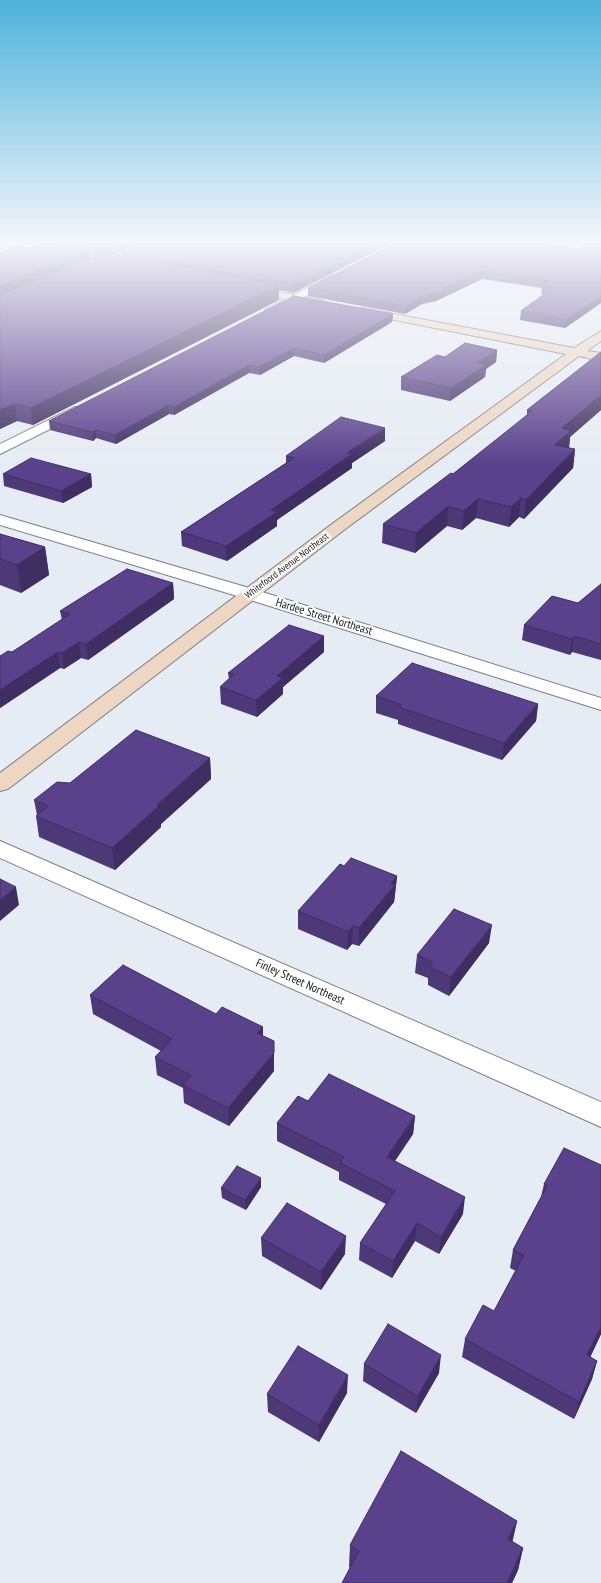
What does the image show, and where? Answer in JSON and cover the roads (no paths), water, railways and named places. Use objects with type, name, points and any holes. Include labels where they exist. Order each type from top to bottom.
[{"type":"street","points":[[400,318],[601,357]]},
{"type":"street","name":"Whitefoord Avenue Northeast","points":[[0,784],[250,594],[601,335]]},
{"type":"street","points":[[0,450],[84,407]]},
{"type":"street","name":"Hardee Street Northeast","points":[[0,520],[250,594],[601,704]]},
{"type":"street","name":"Finley Street Northeast","points":[[0,849],[601,1115]]}]
